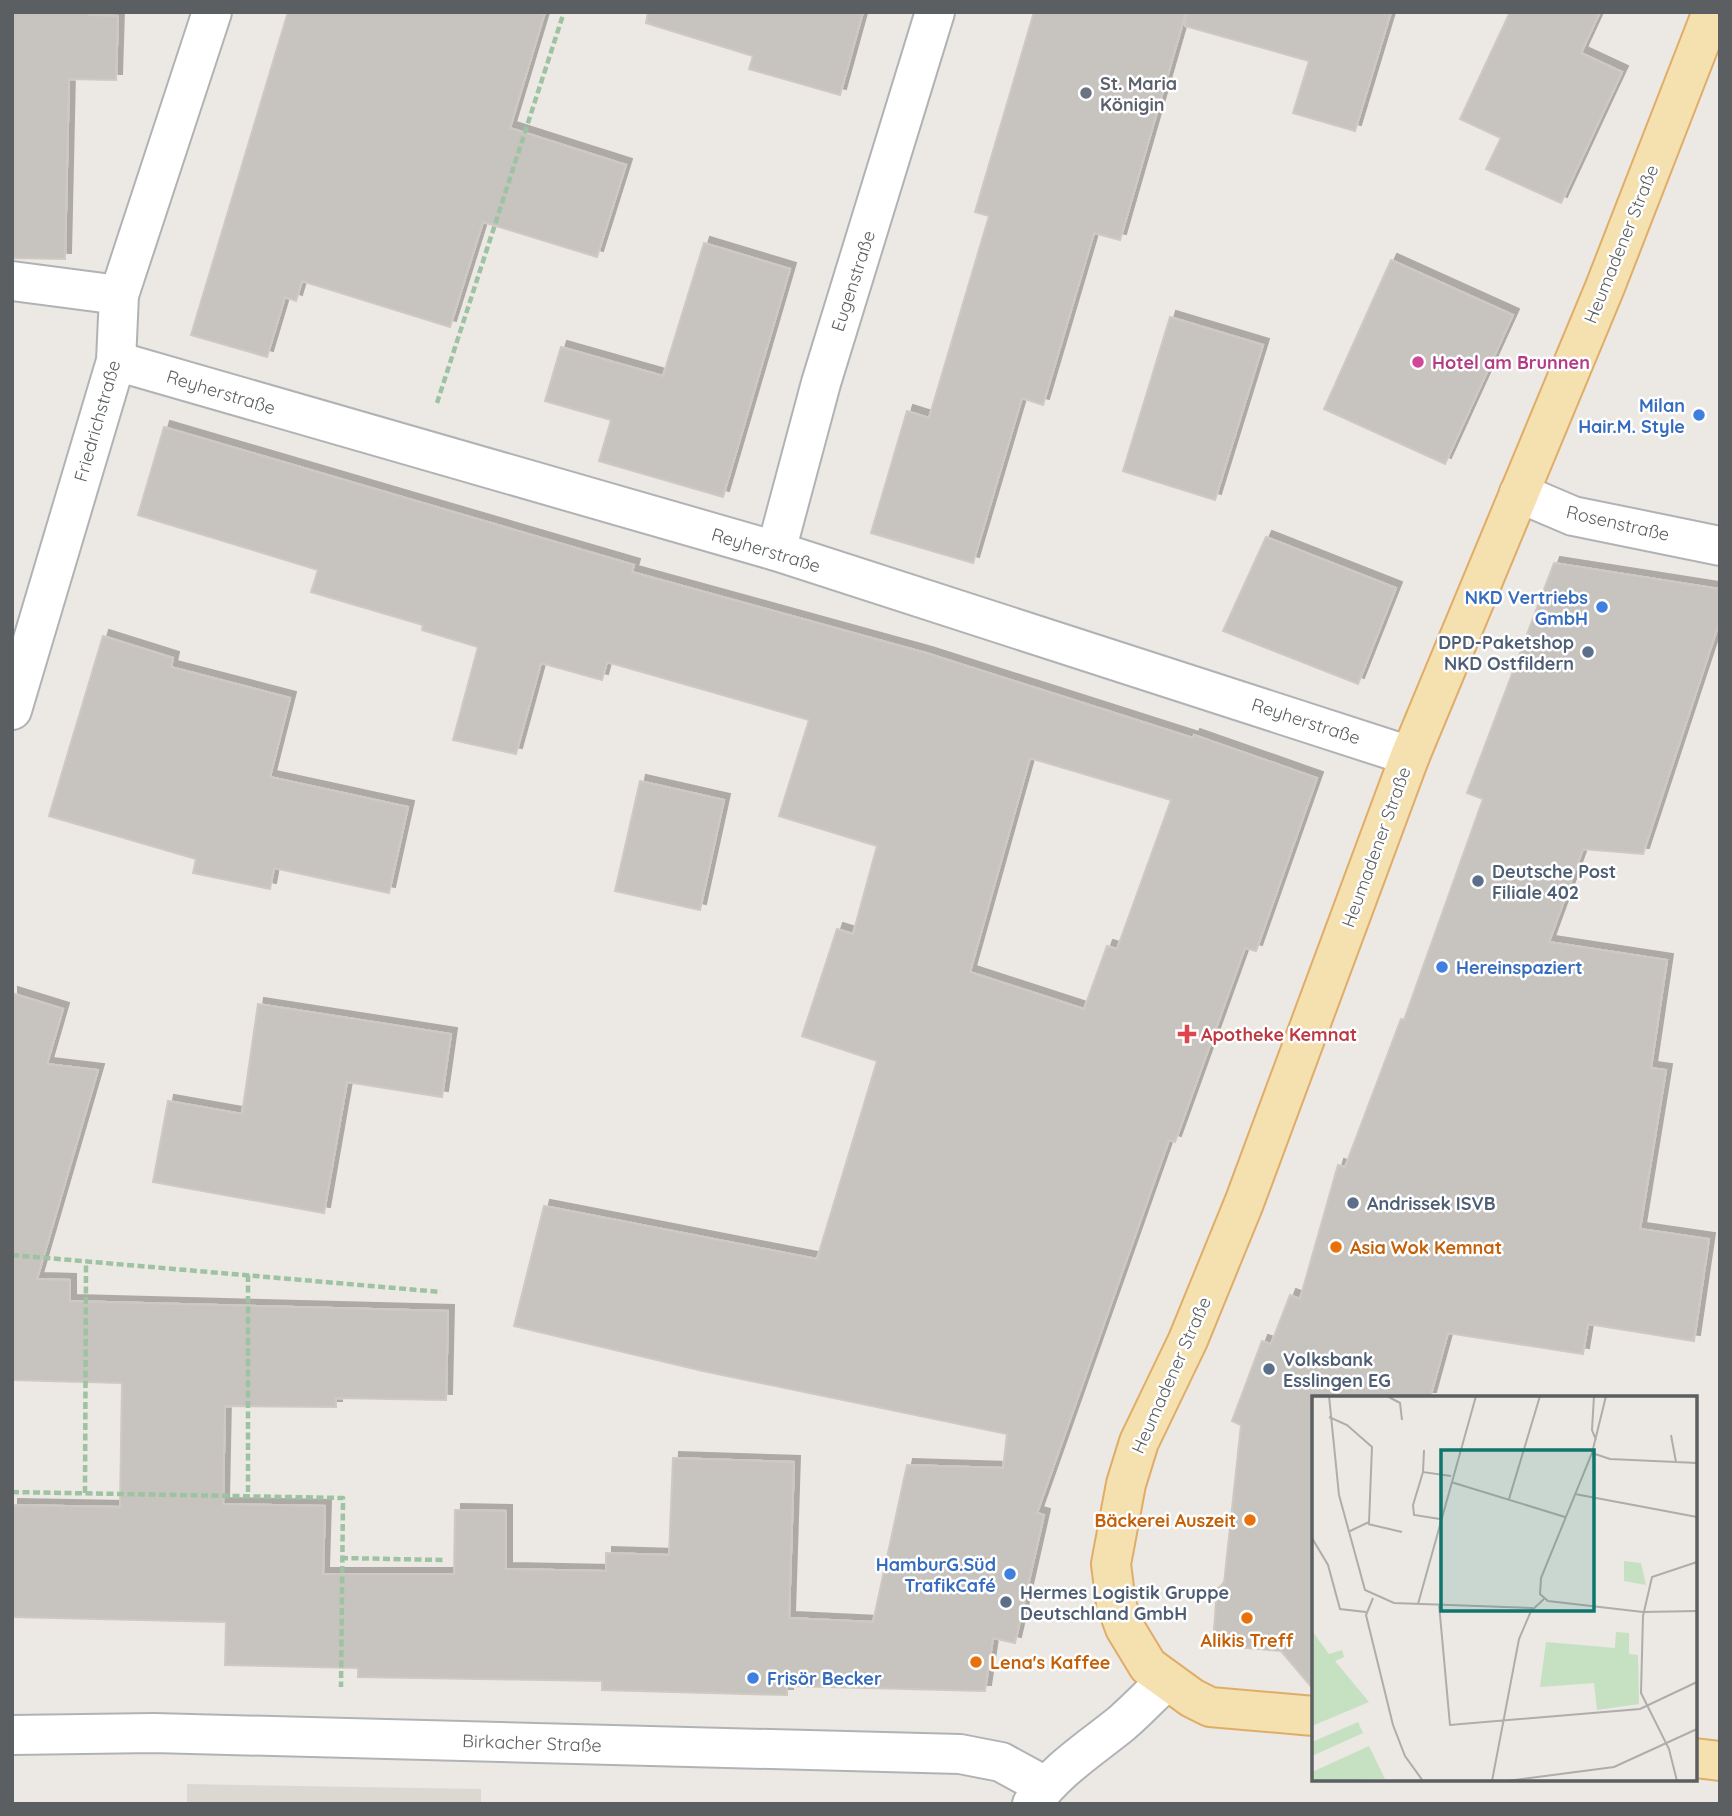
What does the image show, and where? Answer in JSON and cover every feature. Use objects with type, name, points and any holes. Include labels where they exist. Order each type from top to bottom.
[{"type":"main road","name":"Heumadener Straße","points":[[1312,1716],[1210,1707],[1166,1681],[1148,1666],[1135,1647],[1116,1604],[1111,1564],[1126,1484],[1139,1442],[1188,1340],[1244,1203],[1410,756],[1712,30]]},
{"type":"main road","points":[[1697,1758],[1720,1761]]},
{"type":"street","name":"Friedrichstraße","points":[[12,710],[116,361],[119,295],[212,12]]},
{"type":"street","name":"Eugenstraße","points":[[776,551],[821,383],[936,12]]},
{"type":"street","points":[[12,281],[119,295]]},
{"type":"street","name":"Reyherstraße","points":[[116,361],[421,451],[776,551],[1410,756]]},
{"type":"street","name":"Rosenstraße","points":[[1518,493],[1573,516],[1720,545]]},
{"type":"street","points":[[1039,1795],[1078,1755],[1123,1721],[1166,1681]]},
{"type":"street","name":"Birkacher Straße","points":[[12,1735],[154,1733],[960,1754],[1001,1762],[1039,1795]]},
{"type":"path","points":[[421,451],[564,12]]},
{"type":"path","points":[[12,1255],[441,1292]]},
{"type":"path","points":[[85,1493],[86,1262]]},
{"type":"path","points":[[248,1275],[248,1495]]},
{"type":"path","points":[[12,1492],[343,1498],[341,1737]]},
{"type":"path","points":[[341,1558],[443,1560]]},
{"type":"shaded area","points":[[187,1784],[481,1789],[481,1804],[187,1804]]},
{"type":"building","points":[[12,12],[90,12],[90,15],[118,16],[116,80],[69,79],[65,259],[12,258]]},
{"type":"building","points":[[288,12],[545,12],[510,128],[626,165],[597,257],[483,222],[450,327],[302,281],[296,301],[285,297],[267,357],[191,335]]},
{"type":"building","points":[[648,12],[863,12],[840,95],[749,69],[753,56],[646,23]]},
{"type":"building","points":[[1034,12],[1186,12],[1120,240],[1094,233],[1043,405],[1022,398],[973,563],[871,533],[907,411],[929,418],[989,216],[975,212]]},
{"type":"building","points":[[1186,12],[1391,12],[1355,131],[1293,113],[1309,61],[1185,26]]},
{"type":"building","points":[[1510,12],[1600,12],[1581,53],[1622,72],[1561,203],[1486,169],[1501,138],[1460,119]]},
{"type":"building","points":[[704,243],[790,269],[723,497],[599,461],[611,420],[545,401],[561,347],[663,376]]},
{"type":"building","name":"Hotel am Brunnen","points":[[1391,260],[1513,315],[1445,464],[1324,409]]},
{"type":"building","points":[[1170,317],[1263,345],[1215,500],[1123,471]]},
{"type":"building","points":[[164,427],[634,565],[632,572],[926,653],[1193,738],[1194,735],[1317,778],[1256,951],[1245,948],[1175,1142],[1169,1140],[1037,1513],[1044,1515],[1015,1643],[993,1638],[985,1691],[787,1686],[787,1695],[602,1690],[602,1681],[358,1677],[358,1668],[225,1665],[226,1622],[12,1617],[12,1505],[120,1507],[122,1383],[12,1380],[12,993],[63,1009],[47,1064],[98,1070],[37,1279],[70,1280],[70,1301],[448,1311],[446,1400],[336,1398],[336,1407],[225,1406],[223,1504],[325,1506],[323,1574],[454,1574],[455,1510],[506,1511],[506,1569],[606,1571],[606,1553],[669,1555],[673,1458],[794,1462],[789,1618],[873,1622],[907,1465],[1003,1468],[1007,1434],[703,1371],[514,1326],[544,1206],[817,1259],[877,1061],[802,1036],[837,929],[853,934],[877,846],[779,816],[809,720],[607,662],[602,680],[541,663],[516,754],[453,740],[478,647],[422,630],[423,625],[311,592],[318,570],[138,515]],"holes":[[[1030,758],[1171,800],[1117,949],[1107,946],[1084,1009],[970,972]]]},
{"type":"building","points":[[1266,537],[1396,588],[1358,684],[1223,631]]},
{"type":"building","points":[[1554,563],[1720,589],[1720,620],[1643,854],[1583,849],[1549,942],[1667,960],[1651,1068],[1666,1070],[1640,1229],[1709,1239],[1694,1341],[1588,1324],[1583,1354],[1448,1333],[1431,1396],[1312,1396],[1312,1688],[1281,1651],[1227,1646],[1214,1630],[1217,1589],[1224,1583],[1241,1425],[1232,1421],[1262,1341],[1271,1344],[1290,1295],[1300,1299],[1338,1165],[1345,1167],[1401,1019],[1404,1020],[1483,799],[1467,793]]},
{"type":"building","points":[[103,636],[173,658],[171,667],[290,698],[270,777],[408,807],[389,893],[274,868],[270,889],[193,873],[196,859],[49,816]]},
{"type":"building","points":[[640,781],[724,800],[700,910],[615,891]]},
{"type":"building","points":[[258,1004],[451,1034],[442,1097],[347,1082],[324,1213],[153,1182],[168,1101],[242,1114]]},
{"type":"place","name":"St. Maria Königin","points":[[1086,93]]},
{"type":"place","name":"Hotel am Brunnen","points":[[1418,362]]},
{"type":"place","name":"Milan Hair.M. Style","points":[[1699,415]]},
{"type":"place","name":"NKD Vertriebs GmbH","points":[[1602,607]]},
{"type":"place","name":"DPD-Paketshop NKD Ostfildern","points":[[1588,652]]},
{"type":"place","name":"Deutsche Post Filiale 402","points":[[1478,881]]},
{"type":"place","name":"Hereinspaziert","points":[[1442,967]]},
{"type":"place","name":"Apotheke Kemnat","points":[[1187,1034]]},
{"type":"place","name":"Andrissek ISVB","points":[[1353,1203]]},
{"type":"place","name":"Asia Wok Kemnat","points":[[1336,1247]]},
{"type":"place","name":"Volksbank Esslingen EG","points":[[1269,1369]]},
{"type":"place","name":"Bäckerei Auszeit","points":[[1250,1520]]},
{"type":"place","name":"HamburG.Süd TrafikCafé","points":[[1010,1574]]},
{"type":"place","name":"Hermes Logistik Gruppe Deutschland GmbH","points":[[1006,1602]]},
{"type":"place","name":"Alikis Treff","points":[[1247,1618]]},
{"type":"place","name":"Lena's Kaffee","points":[[976,1662]]},
{"type":"place","name":"Frisör Becker","points":[[753,1678]]}]
